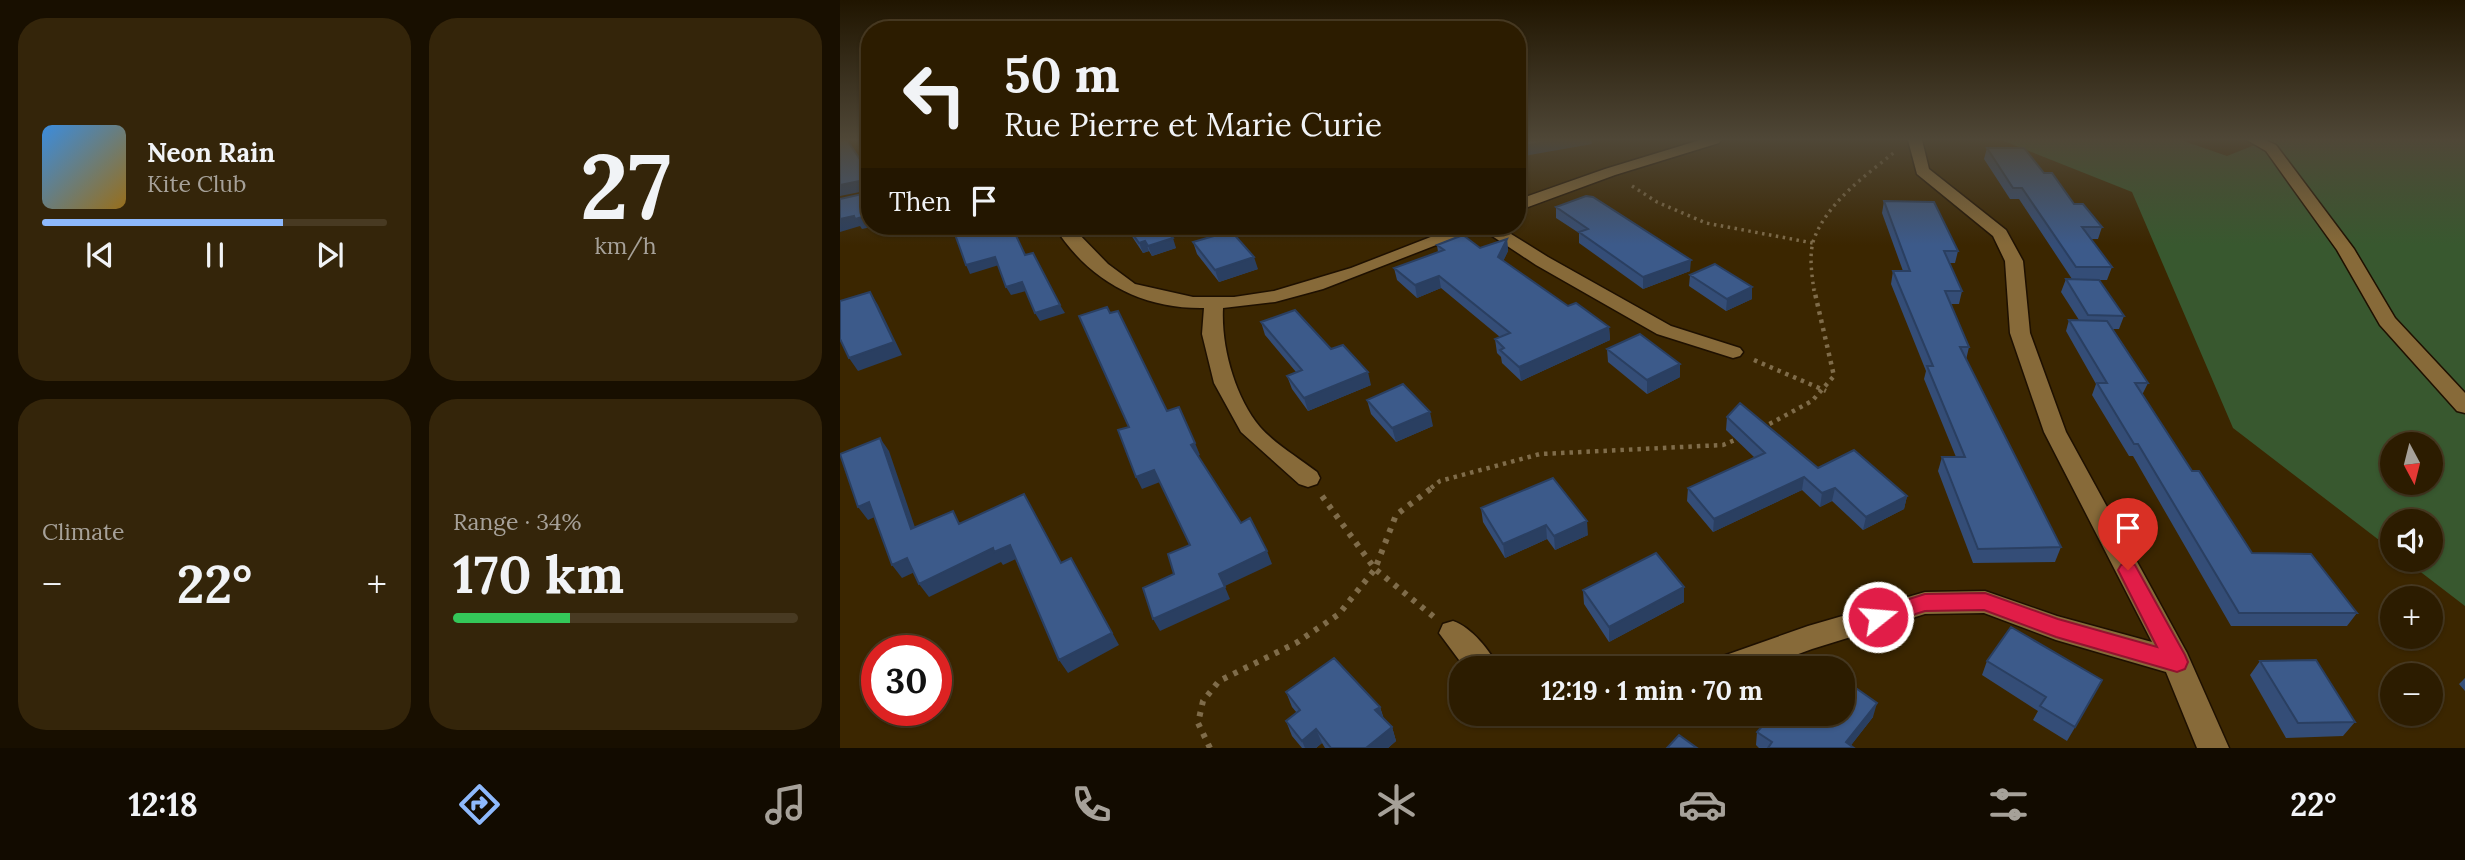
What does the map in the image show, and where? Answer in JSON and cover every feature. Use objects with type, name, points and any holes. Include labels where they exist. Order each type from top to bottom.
[{"type":"street","points":[[1526,203],[1602,175]]},
{"type":"street","points":[[1927,175],[2000,234],[2014,261],[2020,333],[2055,432],[2177,662],[2213,748]]},
{"type":"street","points":[[2291,175],[2345,249],[2387,321],[2465,406]]},
{"type":"street","points":[[1069,235],[1080,248],[1129,288],[1178,303],[1214,305],[1308,288],[1449,235]]},
{"type":"street","points":[[1501,235],[1664,330],[1734,352]]},
{"type":"street","points":[[1214,305],[1212,334],[1225,383],[1252,432],[1308,478]]},
{"type":"street","points":[[1759,656],[1808,638],[1925,603],[1985,602],[2056,628],[2177,662]]},
{"type":"street","points":[[1453,633],[1473,656]]},
{"type":"path","points":[[1615,175],[1657,202],[1706,223],[1813,243]]},
{"type":"path","points":[[1210,748],[1198,723],[1203,701],[1219,681],[1297,643],[1339,614],[1375,569],[1396,515],[1440,481],[1540,454],[1723,445],[1787,418],[1826,391],[1834,376],[1811,267],[1813,243],[1830,214],[1868,175]]},
{"type":"path","points":[[1734,352],[1826,391]]},
{"type":"path","points":[[1308,478],[1375,569],[1453,633]]},
{"type":"green space","points":[[2089,175],[2465,175],[2465,606],[2443,589],[2443,586],[2439,586],[2421,572],[2443,572],[2443,509],[2380,509],[2380,541],[2233,428],[2132,192]]},
{"type":"building","points":[[840,175],[861,175],[861,181],[840,185]]},
{"type":"building","points":[[2004,175],[2053,175],[2074,204],[2083,204],[2102,227],[2082,227],[2112,267],[2076,267],[2022,188],[2013,188]]},
{"type":"building","points":[[861,194],[861,217],[840,219],[840,199]]},
{"type":"building","points":[[1586,196],[1593,197],[1691,260],[1643,277],[1579,232],[1588,229],[1556,207]]},
{"type":"building","points":[[1884,201],[1934,202],[1958,251],[1944,251],[1962,291],[1945,291],[1969,347],[1960,347],[2061,547],[1978,549],[1942,457],[1965,457],[1927,366],[1933,366],[1893,271],[1910,271]]},
{"type":"building","points":[[955,235],[1016,235],[1025,255],[1033,253],[1060,305],[1035,313],[1022,282],[1006,287],[995,257],[966,265]]},
{"type":"building","points":[[1133,235],[1170,235],[1173,238],[1148,246],[1145,241],[1139,243]]},
{"type":"building","points":[[1217,235],[1235,235],[1254,257],[1215,270],[1193,242]]},
{"type":"building","points":[[1463,235],[1480,248],[1507,239],[1498,257],[1568,306],[1576,303],[1609,327],[1519,367],[1500,350],[1504,348],[1495,339],[1510,333],[1439,276],[1415,285],[1394,268],[1444,250],[1437,245]]},
{"type":"building","points":[[1715,264],[1752,287],[1727,299],[1690,275]]},
{"type":"building","points":[[2066,279],[2099,280],[2124,316],[2088,315]]},
{"type":"building","points":[[870,292],[894,342],[849,358],[840,339],[840,301]]},
{"type":"building","points":[[1107,307],[1110,313],[1118,311],[1167,411],[1179,407],[1195,443],[1191,445],[1241,523],[1250,518],[1267,551],[1219,574],[1225,587],[1153,619],[1143,588],[1174,574],[1168,554],[1190,545],[1154,470],[1136,477],[1118,430],[1129,427],[1079,316]]},
{"type":"building","points":[[1295,310],[1331,349],[1343,345],[1368,372],[1304,398],[1287,376],[1302,370],[1261,322]]},
{"type":"building","points":[[2069,320],[2107,321],[2148,383],[2135,383],[2192,471],[2199,471],[2252,553],[2311,554],[2357,613],[2239,613],[2138,444],[2134,444],[2097,383],[2107,383]]},
{"type":"building","points":[[1640,334],[1680,364],[1647,380],[1607,349]]},
{"type":"building","points":[[1403,384],[1430,412],[1392,428],[1367,400]]},
{"type":"building","points":[[1740,403],[1818,468],[1854,450],[1907,496],[1866,517],[1835,488],[1822,493],[1804,477],[1714,519],[1688,488],[1765,453],[1727,417]]},
{"type":"building","points":[[880,438],[911,529],[953,511],[959,524],[1024,494],[1061,563],[1071,558],[1112,633],[1059,660],[1010,545],[994,552],[993,548],[919,584],[907,558],[892,565],[869,502],[858,507],[840,454]]},
{"type":"building","points":[[1553,478],[1587,521],[1554,536],[1546,525],[1503,544],[1481,508]]},
{"type":"building","points":[[1656,553],[1684,587],[1609,627],[1583,590]]},
{"type":"building","points":[[2011,627],[2102,680],[2075,727],[2040,706],[2046,697],[1987,661]]},
{"type":"building","points":[[1334,658],[1380,707],[1375,710],[1392,727],[1366,748],[1331,748],[1316,729],[1302,741],[1286,721],[1300,710],[1286,692]]},
{"type":"building","points":[[2316,660],[2355,722],[2298,723],[2260,661]]},
{"type":"building","points":[[1855,687],[1877,703],[1846,742],[1854,748],[1768,748],[1772,742],[1757,732],[1762,726],[1855,726]]},
{"type":"building","points":[[1679,735],[1697,748],[1667,748]]},
{"type":"route","points":[[1878,617],[1925,603],[1985,602],[2056,628],[2177,662],[2128,570]]}]
